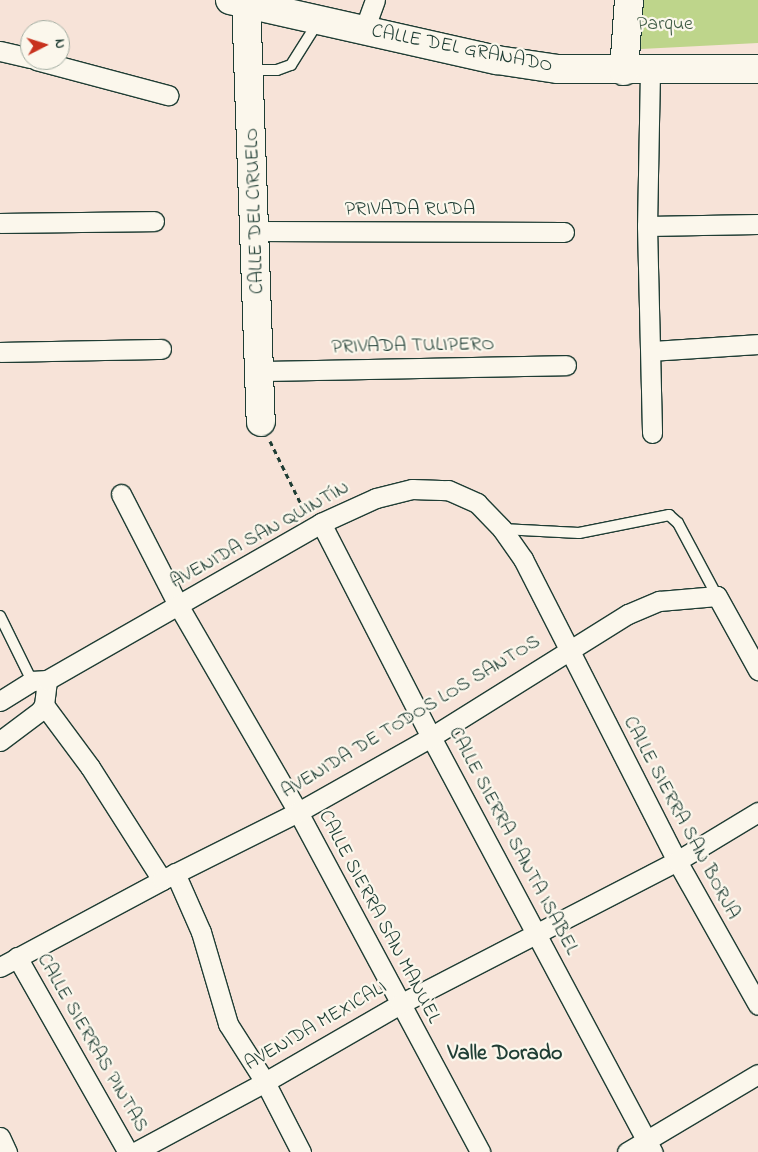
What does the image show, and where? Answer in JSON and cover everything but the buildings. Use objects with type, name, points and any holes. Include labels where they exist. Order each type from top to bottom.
[{"type":"main road","points":[[629,0],[637,71]]},
{"type":"main road","name":"CALLE DEL GRANADO","points":[[241,1],[497,60],[558,69],[637,71],[758,69]]},
{"type":"main road","name":"CALLE DEL CIRUELO","points":[[241,1],[249,70],[261,371],[261,422]]},
{"type":"street","points":[[364,30],[375,0]]},
{"type":"street","points":[[0,51],[20,56]]},
{"type":"street","points":[[70,69],[168,95]]},
{"type":"street","points":[[637,71],[647,226],[652,433]]},
{"type":"street","points":[[0,223],[154,221]]},
{"type":"street","points":[[647,226],[758,224]]},
{"type":"street","name":"PRIVADA RUDA","points":[[256,231],[564,232]]},
{"type":"street","points":[[651,351],[758,344]]},
{"type":"street","points":[[0,352],[161,349]]},
{"type":"street","name":"PRIVADA TULIPERO","points":[[261,371],[566,365]]},
{"type":"street","name":"AVENIDA SAN QUINTÍN","points":[[0,701],[178,605],[317,526],[376,498],[412,489],[448,490],[477,503],[502,529],[523,559],[567,650]]},
{"type":"street","name":"CALLE SIERRA SAN MANUEL","points":[[121,494],[178,605],[298,812],[480,1152]]},
{"type":"street","name":"CALLE SIERRA SANTA ISABEL","points":[[317,526],[537,932],[650,1147]]},
{"type":"street","points":[[717,596],[758,670]]},
{"type":"street","name":"AVENIDA DE TODOS LOS SANTOS","points":[[0,967],[168,877],[298,812],[431,737],[567,650],[628,614],[659,601],[717,596]]},
{"type":"street","name":"CALLE SIERRA SAN BORJA","points":[[567,650],[677,861],[758,1005]]},
{"type":"street","points":[[39,681],[44,705],[168,877],[202,932],[228,1024],[265,1082],[301,1152]]},
{"type":"street","points":[[0,741],[44,705]]},
{"type":"street","name":"AVENIDA MEXICALI","points":[[135,1152],[265,1082],[400,1004],[677,861],[758,812]]},
{"type":"street","name":"CALLE SIERRAS PINTAS","points":[[17,957],[128,1152]]},
{"type":"street","points":[[627,1152],[650,1147],[758,1074]]},
{"type":"street","points":[[0,1137],[7,1152]]},
{"type":"lane","points":[[249,70],[277,70],[291,65],[319,20]]},
{"type":"lane","points":[[502,529],[578,533],[669,515],[678,524],[717,596]]},
{"type":"lane","points":[[0,616],[39,681]]},
{"type":"path","points":[[261,422],[317,526]]},
{"type":"green space","name":"Parque","points":[[642,0],[758,0],[758,43],[641,49]]},
{"type":"district","name":"Valle Dorado","points":[[505,1055]]}]
